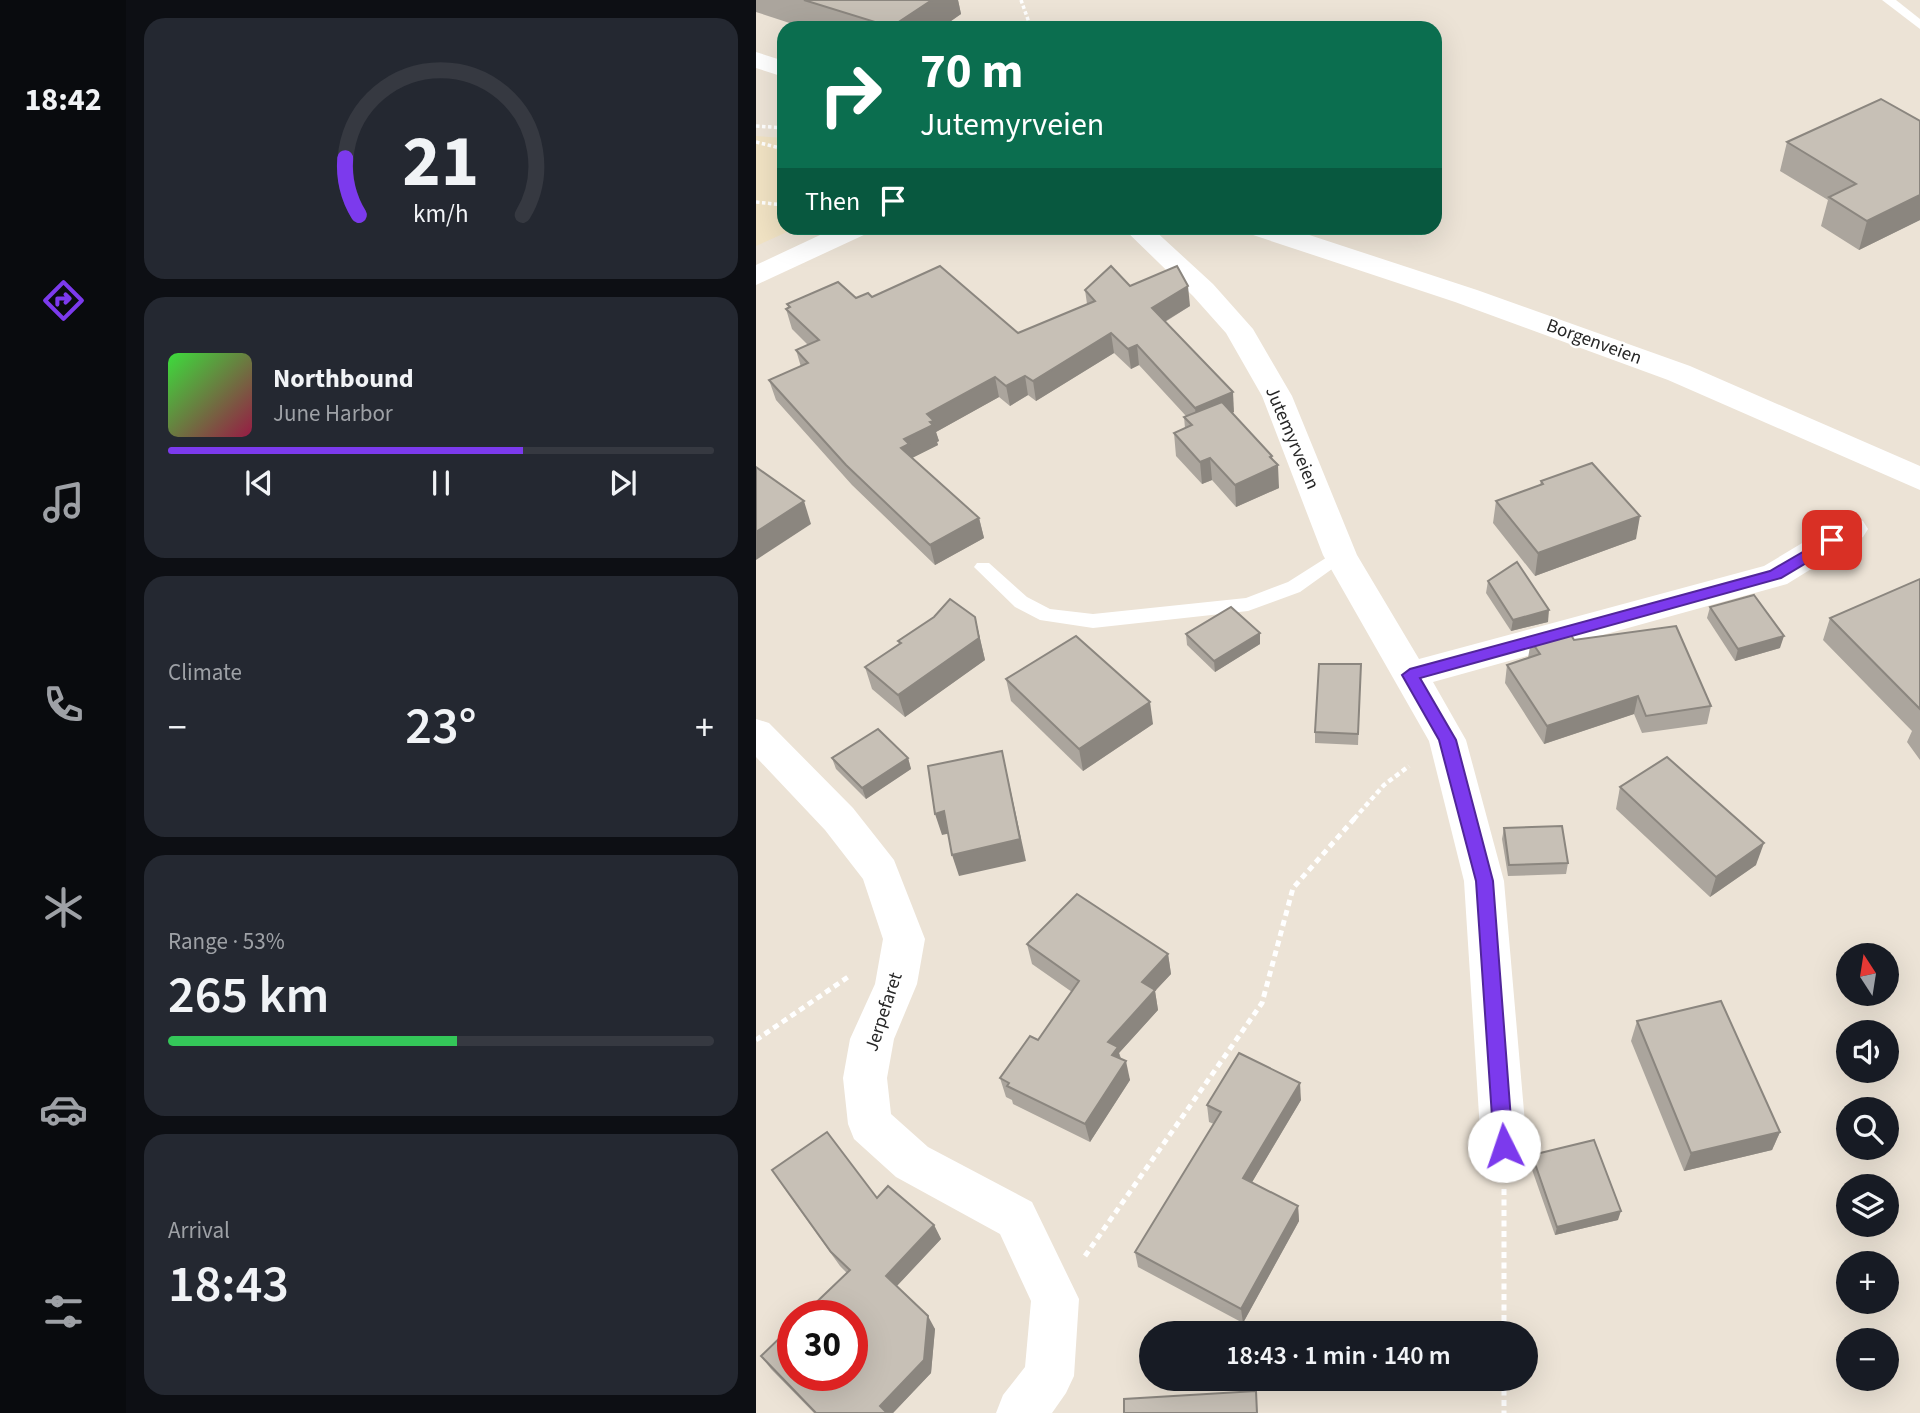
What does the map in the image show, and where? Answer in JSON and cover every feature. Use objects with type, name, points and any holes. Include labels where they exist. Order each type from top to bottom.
[{"type":"street","points":[[756,60],[777,67]]},
{"type":"street","points":[[756,276],[841,235]]},
{"type":"street","name":"Jutemyrveien","points":[[1144,235],[1203,290],[1238,329],[1277,396],[1340,555],[1447,740],[1484,881],[1504,1146]]},
{"type":"street","name":"Borgenveien","points":[[1281,235],[1465,296],[1679,373],[1920,479]]},
{"type":"street","points":[[1410,675],[1775,575],[1851,529]]},
{"type":"street","name":"Jerpefaret","points":[[756,733],[839,819],[880,872],[904,939],[896,984],[872,1040],[865,1078],[870,1124],[912,1162],[1016,1218],[1055,1299]]},
{"type":"street","points":[[1021,1413],[1049,1376],[1055,1299]]},
{"type":"lane","points":[[1888,0],[1920,25]]},
{"type":"lane","points":[[983,567],[1021,602],[1046,615],[1093,621],[1248,604],[1294,587],[1340,555]]},
{"type":"path","points":[[1021,0],[1028,21]]},
{"type":"path","points":[[756,126],[777,128]]},
{"type":"path","points":[[756,142],[777,147]]},
{"type":"path","points":[[756,202],[777,204]]},
{"type":"path","points":[[1055,1299],[1262,1003],[1293,888],[1384,785],[1447,740]]},
{"type":"path","points":[[756,1040],[904,939]]},
{"type":"path","points":[[1504,1146],[1504,1321]]},
{"type":"path","points":[[1504,1391],[1504,1413]]},
{"type":"shaded area","points":[[756,136],[777,138],[777,235],[780,235],[756,246]]},
{"type":"building","points":[[804,0],[932,0],[900,21],[872,21]]},
{"type":"building","points":[[1881,99],[1920,121],[1920,195],[1867,221],[1829,197],[1856,184],[1787,142]]},
{"type":"building","points":[[940,266],[1018,333],[1095,301],[1085,290],[1111,266],[1130,286],[1177,266],[1188,286],[1152,308],[1233,392],[1195,408],[1137,345],[1128,349],[1111,333],[1033,381],[1025,376],[1006,386],[995,377],[927,414],[934,421],[930,422],[933,425],[904,439],[909,444],[901,448],[979,518],[930,545],[846,465],[769,380],[808,363],[796,350],[819,340],[786,309],[790,307],[787,304],[838,282],[856,298],[868,293],[872,297]]},
{"type":"building","points":[[1222,402],[1278,465],[1235,485],[1210,458],[1200,462],[1174,433],[1192,425],[1184,417]]},
{"type":"building","points":[[1592,463],[1640,516],[1538,553],[1496,501]]},
{"type":"building","points":[[756,467],[804,501],[756,532]]},
{"type":"building","points":[[1517,562],[1549,610],[1513,620],[1488,581]]},
{"type":"building","points":[[1920,579],[1920,709],[1830,618]]},
{"type":"building","points":[[1754,595],[1784,636],[1738,649],[1710,607]]},
{"type":"building","points":[[950,599],[975,617],[979,638],[898,695],[865,667],[934,617]]},
{"type":"building","points":[[1231,607],[1260,633],[1214,661],[1186,634]]},
{"type":"building","points":[[1676,626],[1711,706],[1646,716],[1638,696],[1547,726],[1507,665],[1540,654],[1531,641],[1568,630],[1574,640]]},
{"type":"building","points":[[1076,636],[1150,702],[1079,749],[1006,679]]},
{"type":"building","points":[[1319,664],[1361,664],[1358,734],[1315,732]]},
{"type":"building","points":[[878,729],[908,758],[862,788],[832,758]]},
{"type":"building","points":[[1002,751],[1020,839],[952,855],[944,811],[935,814],[928,766]]},
{"type":"building","points":[[1667,757],[1764,843],[1716,877],[1620,787]]},
{"type":"building","points":[[1562,826],[1568,863],[1509,865],[1504,828]]},
{"type":"building","points":[[1077,894],[1168,954],[1142,982],[1155,990],[1108,1042],[1118,1047],[1112,1055],[1126,1061],[1085,1124],[1007,1086],[1009,1083],[1000,1078],[1030,1036],[1038,1040],[1079,981],[1027,944]]},
{"type":"building","points":[[1721,1001],[1780,1132],[1691,1153],[1637,1021]]},
{"type":"building","points":[[1239,1053],[1300,1083],[1243,1178],[1298,1206],[1241,1309],[1135,1252],[1221,1112],[1207,1105]]},
{"type":"building","points":[[827,1132],[877,1198],[888,1186],[934,1225],[886,1276],[928,1316],[924,1360],[880,1406],[887,1413],[816,1413],[795,1391],[868,1391],[868,1300],[819,1300],[850,1270],[831,1252],[772,1170]]},
{"type":"building","points":[[1594,1140],[1621,1211],[1557,1227],[1532,1155]]},
{"type":"building","points":[[777,1340],[777,1373],[761,1356]]},
{"type":"building","points":[[1256,1391],[1257,1413],[1124,1413],[1124,1399]]},
{"type":"route","points":[[1504,1146],[1484,881],[1447,740],[1410,675],[1775,575],[1832,540]]}]
